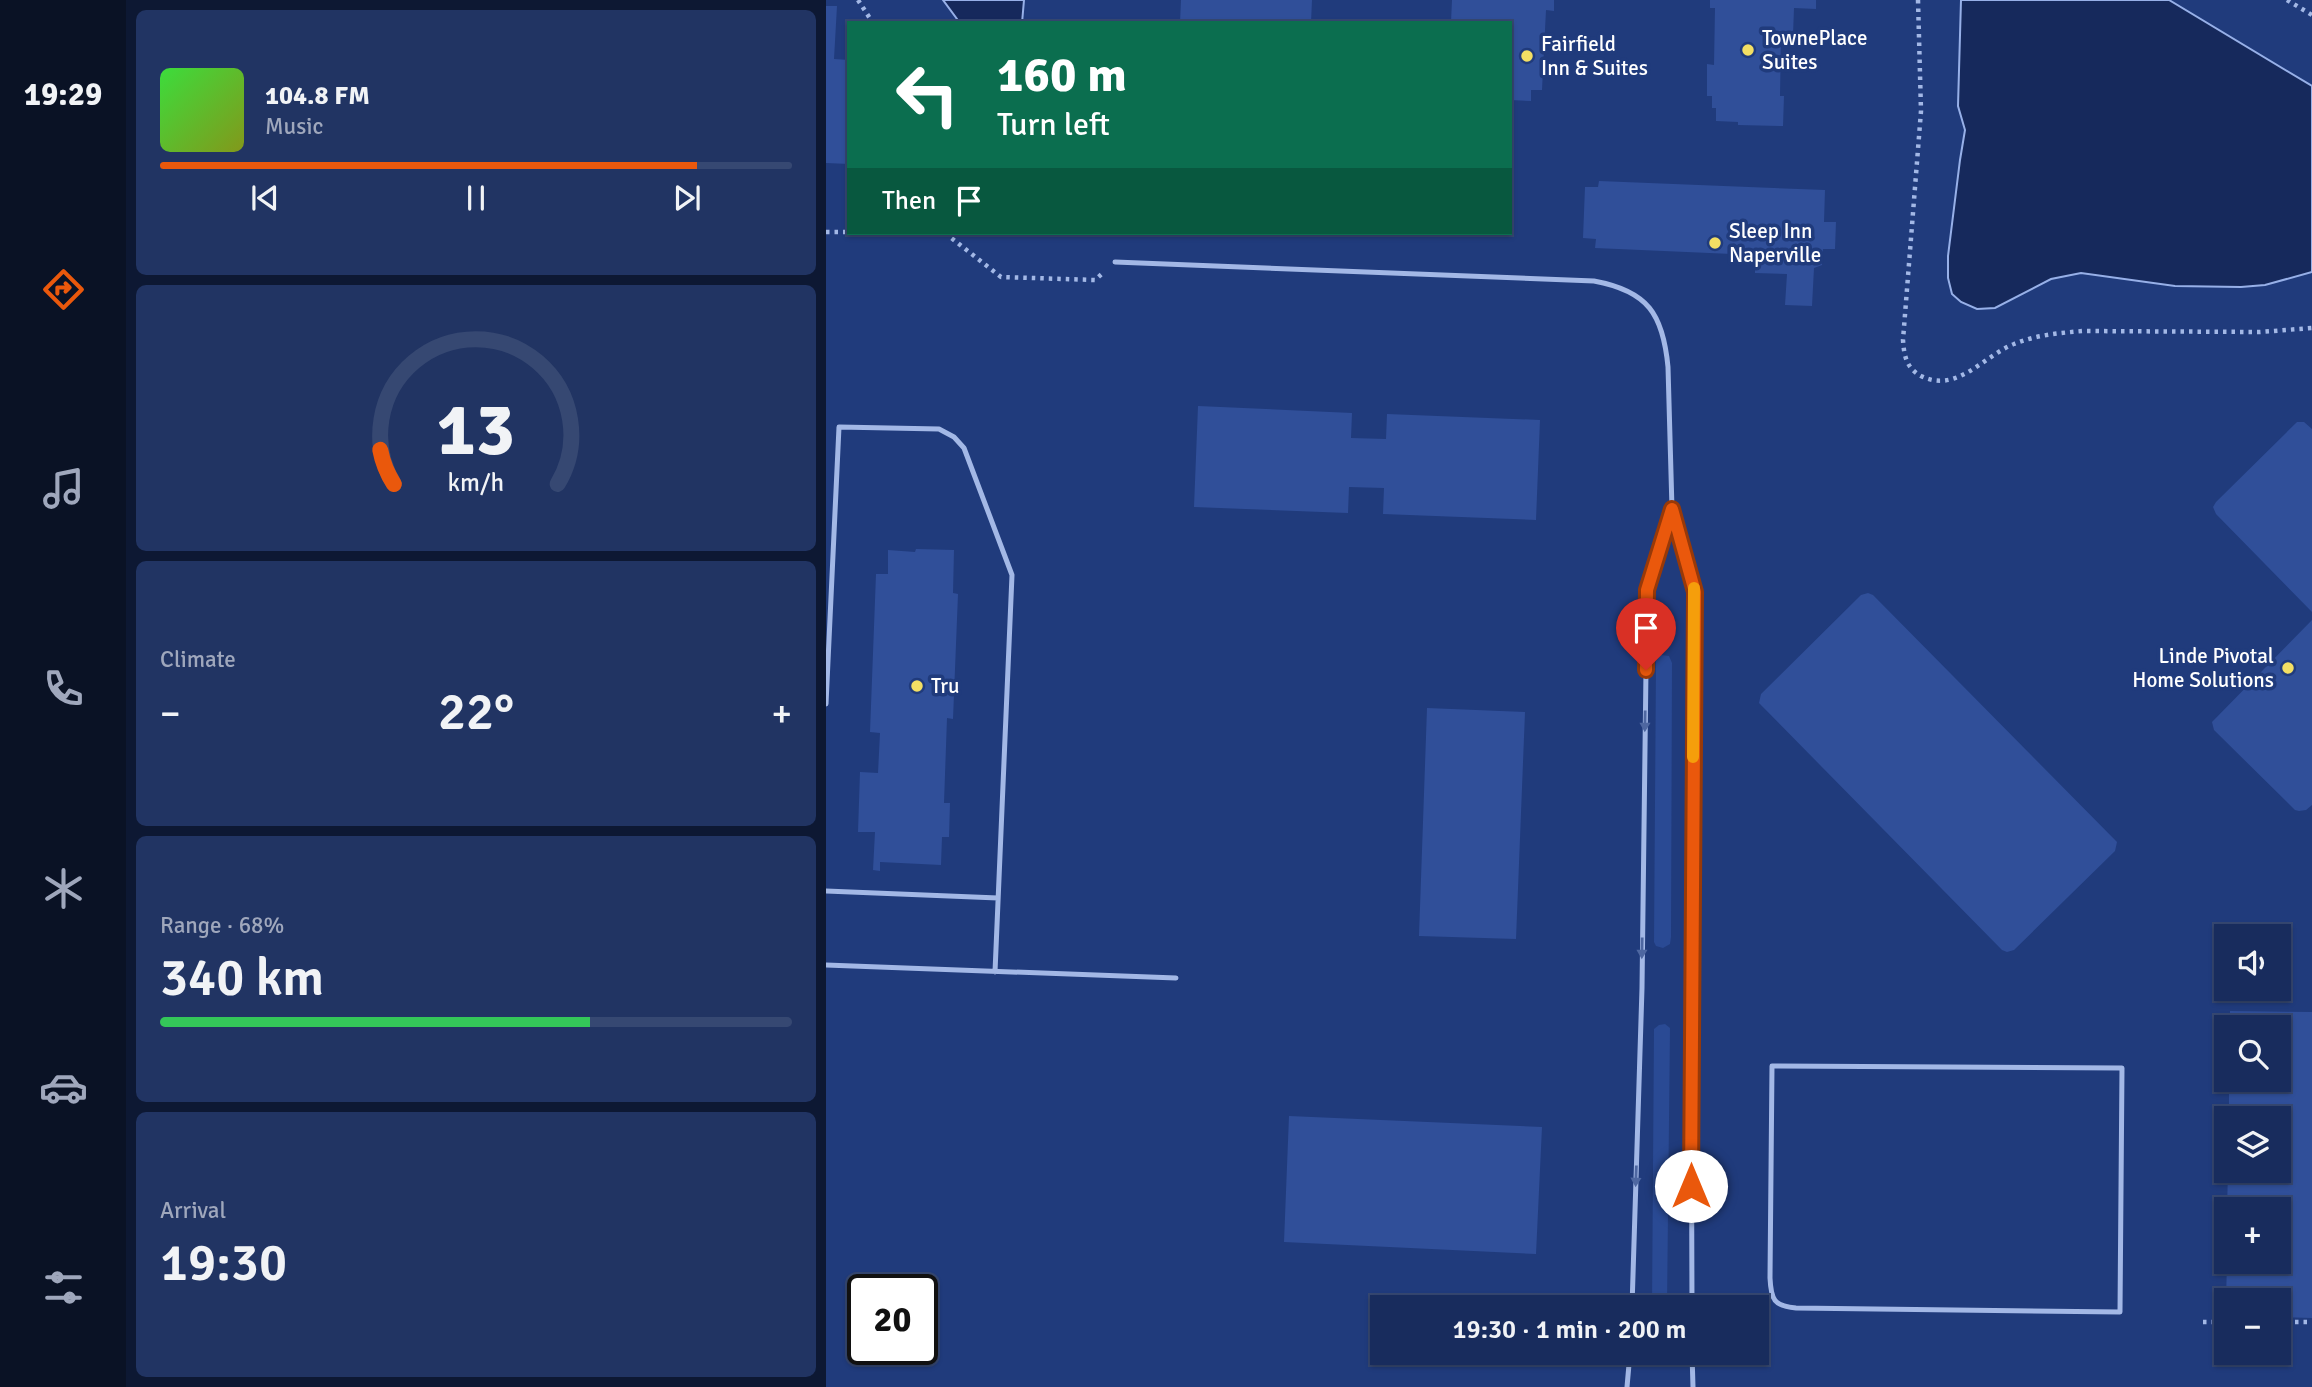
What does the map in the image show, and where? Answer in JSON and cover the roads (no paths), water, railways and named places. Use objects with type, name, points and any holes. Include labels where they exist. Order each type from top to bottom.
[{"type":"lane","points":[[1115,262],[1594,281],[1617,285],[1632,293],[1645,303],[1661,328],[1666,346],[1672,509],[1695,592],[1691,996],[1692,1295]]},
{"type":"lane","points":[[826,705],[839,427],[939,429],[954,437],[964,448],[1012,575],[995,972]]},
{"type":"lane","points":[[1632,1295],[1642,988],[1647,590],[1672,509]]},
{"type":"lane","points":[[826,891],[998,898]]},
{"type":"lane","points":[[826,965],[1176,978]]},
{"type":"lane","points":[[1772,1066],[2122,1069],[2120,1312],[1796,1308],[1777,1303],[1770,1290],[1772,1066]]},
{"type":"lane","points":[[1627,1387],[1629,1365]]},
{"type":"lane","points":[[1692,1365],[1693,1387]]},
{"type":"place","name":"TownePlace Suites","points":[[1748,50]]},
{"type":"place","name":"Fairfield Inn & Suites","points":[[1527,56]]},
{"type":"place","name":"Sleep Inn Naperville","points":[[1715,243]]},
{"type":"place","name":"Linde Pivotal Home Solutions","points":[[2288,668]]},
{"type":"place","name":"Tru","points":[[917,686]]}]
